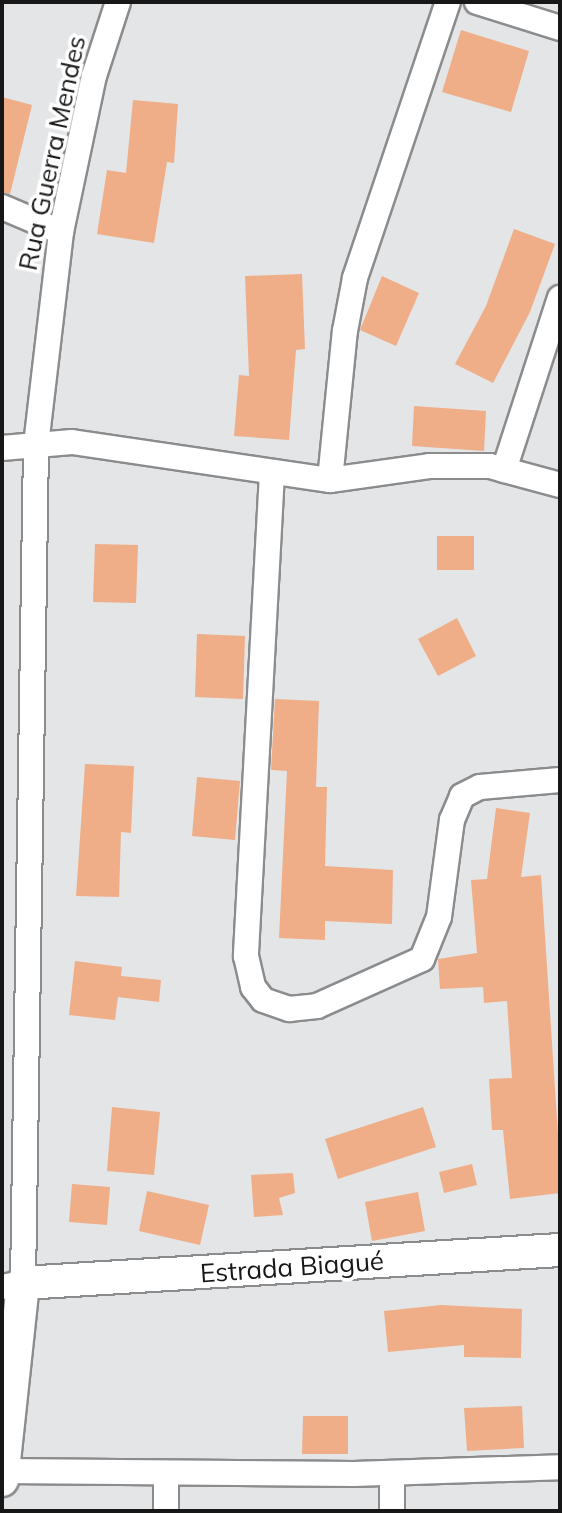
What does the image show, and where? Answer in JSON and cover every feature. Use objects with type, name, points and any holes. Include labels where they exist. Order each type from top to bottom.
[{"type":"main road","name":"Estrada Biagué","points":[[12,1285],[560,1250]]},
{"type":"main road","points":[[2,1476],[12,1285]]},
{"type":"street","name":"Rua Guerra Mendes","points":[[12,1285],[36,444],[61,232],[94,76],[118,2]]},
{"type":"street","points":[[330,480],[345,331],[355,278],[448,2]]},
{"type":"street","points":[[477,2],[560,28]]},
{"type":"street","points":[[2,207],[61,232]]},
{"type":"street","points":[[504,470],[560,298]]},
{"type":"street","points":[[2,448],[72,442],[134,449],[272,473],[330,480],[452,464],[504,470],[560,485]]},
{"type":"street","points":[[272,473],[246,956],[253,987],[263,1000],[289,1009],[317,1006],[422,959],[439,917],[452,820],[463,796],[480,787],[560,780]]},
{"type":"street","points":[[2,1476],[392,1473],[560,1467]]},
{"type":"street","points":[[392,1473],[392,1511]]},
{"type":"street","points":[[166,1474],[166,1511]]},
{"type":"building","points":[[461,30],[529,51],[511,112],[442,92]]},
{"type":"building","points":[[2,97],[32,105],[10,194],[2,192]]},
{"type":"building","points":[[133,100],[178,104],[174,163],[167,162],[154,243],[97,234],[107,170],[126,173]]},
{"type":"building","points":[[514,229],[555,244],[530,312],[493,383],[455,364],[486,306]]},
{"type":"building","points":[[302,274],[305,349],[296,350],[289,440],[234,436],[239,375],[249,376],[245,276]]},
{"type":"building","points":[[382,276],[419,293],[396,346],[360,330]]},
{"type":"building","points":[[414,406],[486,411],[484,451],[412,446]]},
{"type":"building","points":[[437,536],[474,536],[474,570],[437,570]]},
{"type":"building","points":[[95,544],[138,545],[136,603],[93,602]]},
{"type":"building","points":[[457,618],[476,656],[438,676],[418,639]]},
{"type":"building","points":[[197,634],[245,636],[243,699],[195,697]]},
{"type":"building","points":[[275,699],[319,701],[316,787],[327,787],[325,866],[393,870],[392,924],[325,921],[325,940],[279,938],[287,771],[271,770]]},
{"type":"building","points":[[85,764],[134,766],[131,833],[121,832],[119,897],[76,896]]},
{"type":"building","points":[[197,777],[240,781],[235,840],[192,836]]},
{"type":"building","points":[[496,808],[530,813],[521,877],[541,875],[560,1165],[560,1193],[510,1199],[503,1130],[492,1130],[489,1079],[512,1078],[507,1001],[484,1003],[483,987],[440,989],[438,959],[477,953],[471,880],[487,879]]},
{"type":"building","points":[[75,961],[122,967],[121,976],[161,980],[159,1002],[118,997],[115,1020],[69,1015]]},
{"type":"building","points":[[112,1107],[160,1112],[154,1175],[107,1171]]},
{"type":"building","points":[[423,1107],[436,1147],[338,1179],[325,1139]]},
{"type":"building","points":[[472,1164],[477,1185],[444,1193],[439,1172]]},
{"type":"building","points":[[293,1173],[295,1193],[279,1198],[283,1215],[254,1217],[251,1175]]},
{"type":"building","points":[[72,1184],[110,1187],[107,1225],[69,1222]]},
{"type":"building","points":[[147,1191],[209,1205],[200,1245],[139,1231]]},
{"type":"building","points":[[418,1192],[425,1231],[372,1241],[365,1202]]},
{"type":"building","points":[[441,1305],[522,1309],[521,1358],[464,1357],[464,1345],[388,1352],[384,1311]]},
{"type":"building","points":[[522,1406],[524,1448],[467,1451],[464,1408]]},
{"type":"building","points":[[303,1416],[348,1416],[348,1454],[302,1454]]}]
